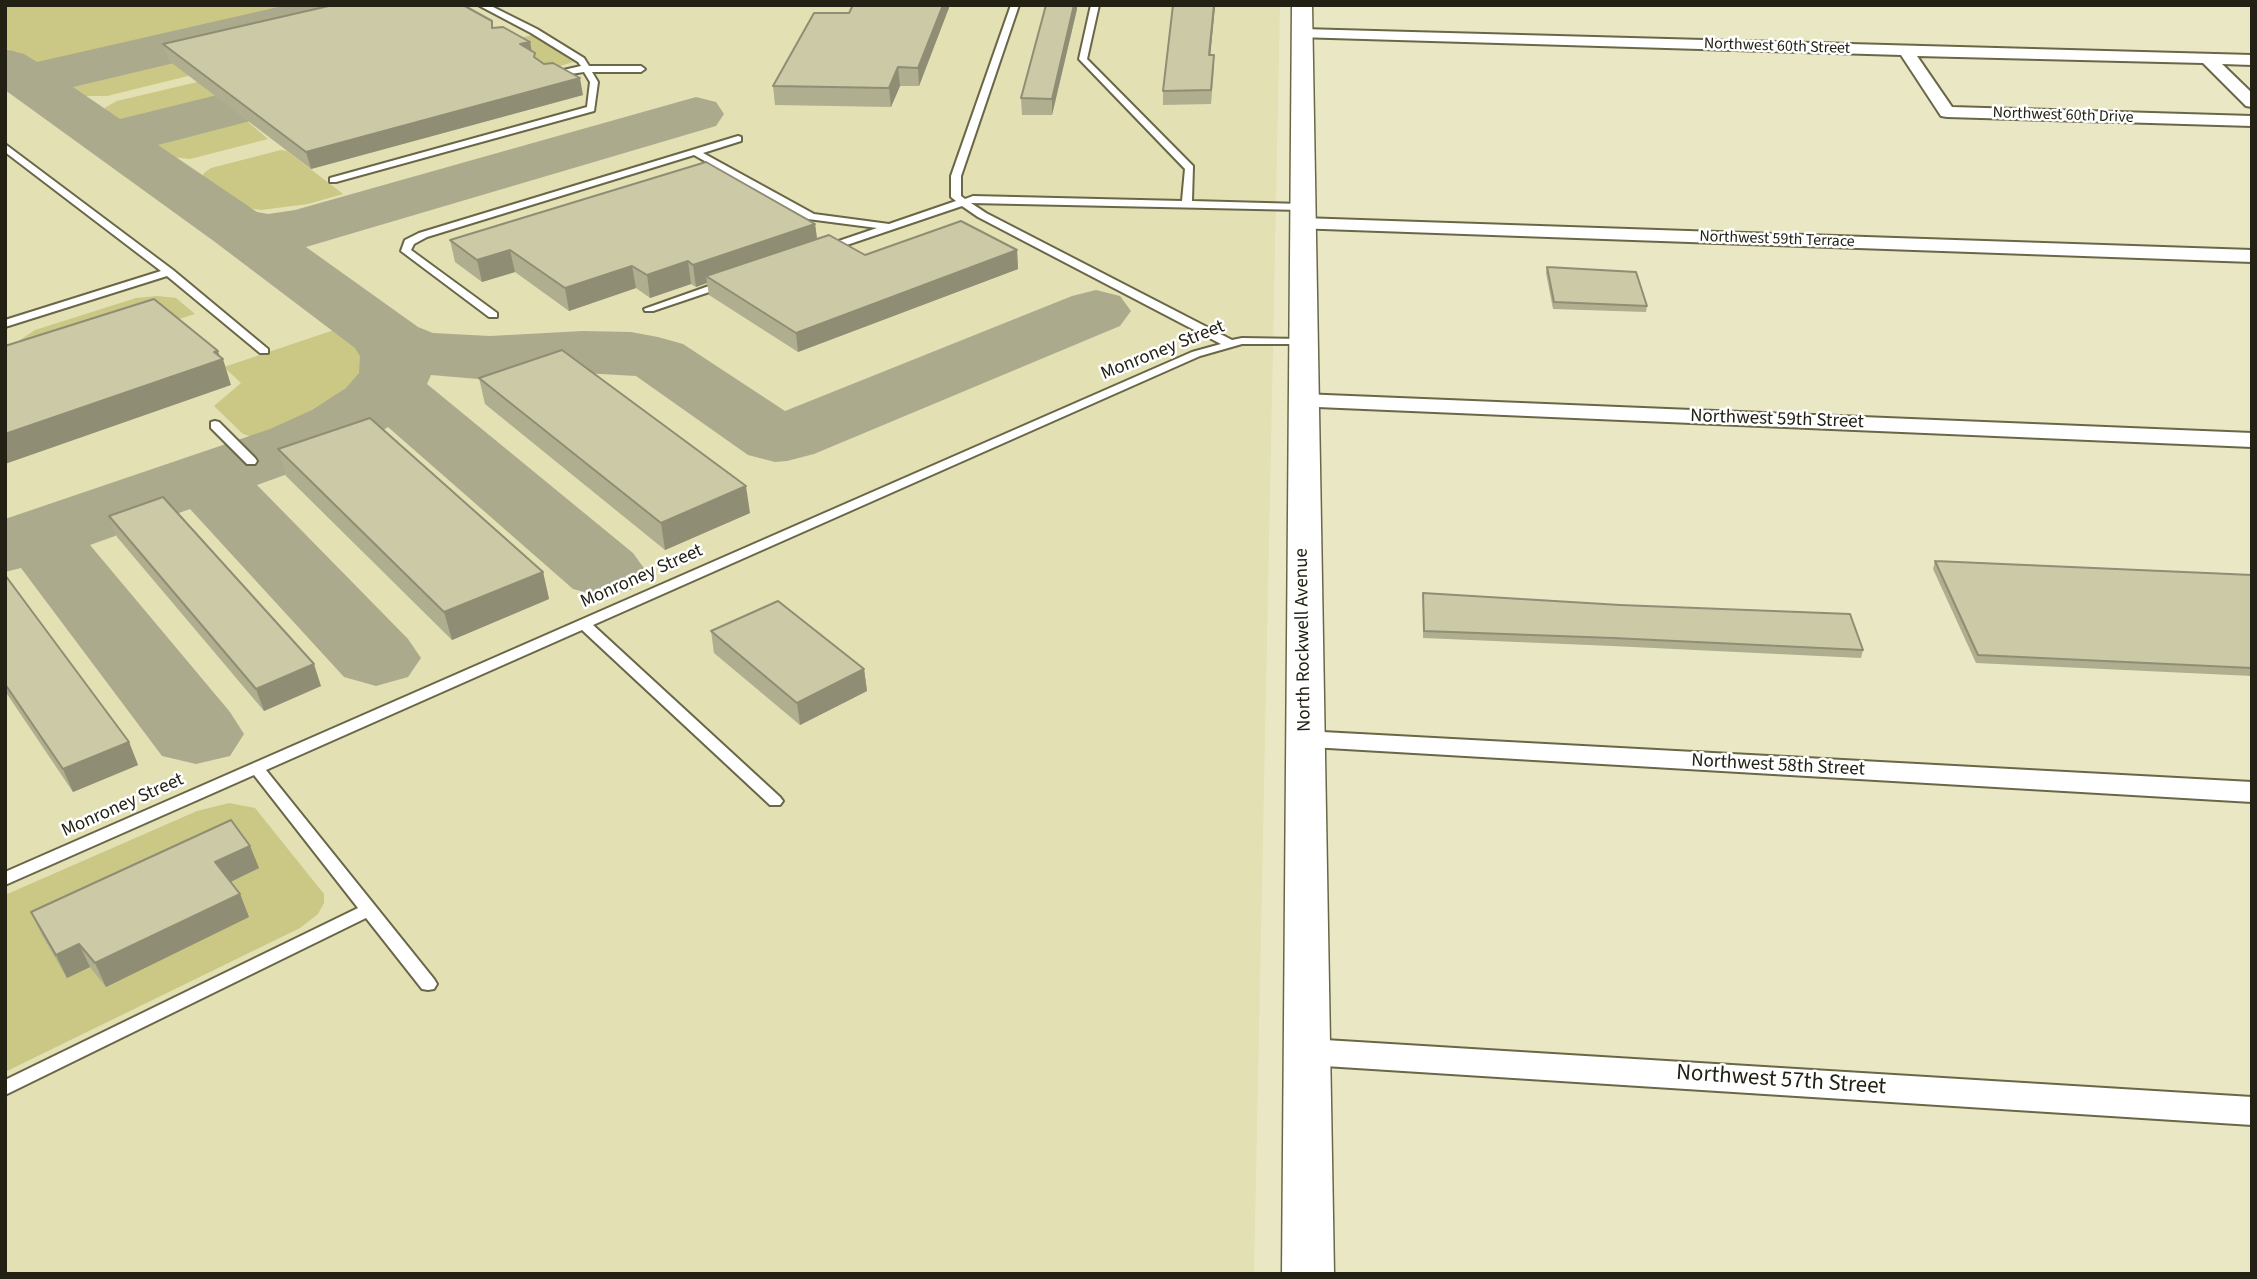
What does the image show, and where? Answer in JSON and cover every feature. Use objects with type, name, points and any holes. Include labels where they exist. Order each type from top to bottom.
[{"type":"main road","name":"North Rockwell Avenue","points":[[1302,20],[1308,1274]]},
{"type":"street","name":"Northwest 60th Street","points":[[1302,20],[1906,51],[2252,61]]},
{"type":"street","name":"Northwest 60th Drive","points":[[1906,51],[1947,112],[2252,121]]},
{"type":"street","points":[[2208,59],[2252,102]]},
{"type":"street","name":"Northwest 59th Terrace","points":[[1302,215],[2252,256]]},
{"type":"street","name":"Northwest 59th Street","points":[[1302,401],[2252,440]]},
{"type":"street","name":"Northwest 58th Street","points":[[1304,740],[2252,792]]},
{"type":"street","name":"Northwest 57th Street","points":[[1309,1052],[2252,1111]]},
{"type":"lane","points":[[1015,5],[956,176],[954,187],[961,202],[1228,343]]},
{"type":"lane","points":[[1095,5],[1083,59],[1190,168],[1187,204]]},
{"type":"lane","points":[[334,180],[591,108],[594,82],[581,60],[534,31],[482,8]]},
{"type":"lane","points":[[523,34],[534,31]]},
{"type":"lane","points":[[543,71],[549,75],[586,69],[640,69]]},
{"type":"lane","points":[[492,315],[406,251],[409,242],[423,235],[738,139]]},
{"type":"lane","points":[[5,147],[169,272],[264,351]]},
{"type":"lane","points":[[695,152],[812,217],[890,226]]},
{"type":"lane","points":[[814,253],[961,202],[985,198],[1187,204],[1302,215]]},
{"type":"lane","points":[[5,324],[169,272]]},
{"type":"lane","points":[[649,309],[738,279]]},
{"type":"lane","name":"Monroney Street","points":[[5,879],[1196,354],[1228,343],[1302,342]]},
{"type":"lane","points":[[215,425],[251,461]]},
{"type":"lane","points":[[583,624],[775,801]]},
{"type":"lane","points":[[256,768],[428,984]]},
{"type":"lane","points":[[5,1088],[368,910]]},
{"type":"shaded area","points":[[5,5],[1280,5],[1254,1274],[5,1274]]},
{"type":"shaded area","points":[[5,5],[339,5],[52,70],[37,69],[5,47]]},
{"type":"shaded area","points":[[532,35],[573,62],[544,71],[504,42]]},
{"type":"shaded area","points":[[189,47],[169,60],[192,75],[107,96],[77,96],[61,85],[66,78],[78,73]]},
{"type":"shaded area","points":[[227,75],[206,89],[223,102],[220,106],[144,124],[114,122],[101,113],[117,101]]},
{"type":"shaded area","points":[[230,115],[240,115],[268,139],[190,159],[163,156],[148,146],[152,137],[162,132]]},
{"type":"shaded area","points":[[281,150],[287,151],[343,194],[308,204],[261,210],[237,206],[200,181],[204,173],[211,168]]},
{"type":"shaded area","points":[[136,298],[176,298],[195,314],[163,324],[17,345],[35,330]]},
{"type":"shaded area","points":[[334,330],[364,353],[368,371],[357,392],[326,415],[285,434],[256,438],[243,434],[214,406],[241,383],[224,367]]},
{"type":"shaded area","points":[[229,803],[255,808],[324,894],[324,903],[318,914],[300,928],[5,1072],[5,895],[197,811]]},
{"type":"building","points":[[333,5],[463,5],[492,21],[492,28],[503,27],[530,42],[520,44],[535,53],[534,57],[544,64],[553,63],[580,78],[306,152],[163,44]]},
{"type":"building","points":[[853,5],[943,5],[918,68],[898,67],[889,88],[773,86],[814,13],[849,13]]},
{"type":"building","points":[[1046,5],[1074,5],[1052,99],[1021,98]]},
{"type":"building","points":[[1173,5],[1214,5],[1209,55],[1214,55],[1211,90],[1163,91]]},
{"type":"building","points":[[706,162],[815,224],[693,265],[688,261],[647,275],[632,266],[565,288],[510,250],[477,260],[450,240]]},
{"type":"building","points":[[961,221],[1017,250],[796,333],[706,276],[829,235],[865,255]]},
{"type":"building","points":[[1547,267],[1636,272],[1647,306],[1554,302]]},
{"type":"building","points":[[154,299],[218,351],[214,352],[223,359],[5,434],[5,346]]},
{"type":"building","points":[[562,350],[746,486],[661,523],[479,378]]},
{"type":"building","points":[[370,418],[543,572],[444,612],[278,449]]},
{"type":"building","points":[[163,497],[314,664],[256,689],[109,516]]},
{"type":"building","points":[[1935,561],[2252,575],[2252,668],[1978,655]]},
{"type":"building","points":[[5,575],[129,742],[63,769],[5,684]]},
{"type":"building","points":[[1423,593],[1620,605],[1850,614],[1863,650],[1424,631]]},
{"type":"building","points":[[778,601],[864,669],[797,703],[711,631]]},
{"type":"building","points":[[231,820],[250,846],[215,862],[240,894],[95,963],[79,944],[56,955],[31,912]]},
{"type":"taxiway","points":[[28,81],[354,5]]},
{"type":"taxiway","points":[[5,65],[238,228]]},
{"type":"taxiway","points":[[111,139],[351,78]]},
{"type":"taxiway","points":[[238,228],[268,233],[300,229],[696,114]]},
{"type":"taxiway","points":[[238,228],[393,342],[419,352],[452,357],[490,358],[583,352],[631,354],[658,359],[775,439],[787,438],[1096,311]]},
{"type":"taxiway","points":[[204,477],[297,445],[339,426],[372,404],[396,372],[396,356],[390,343],[382,335]]},
{"type":"taxiway","points":[[387,388],[603,571]]},
{"type":"taxiway","points":[[38,535],[204,477]]},
{"type":"taxiway","points":[[204,477],[376,658]]},
{"type":"taxiway","points":[[5,547],[38,535]]},
{"type":"taxiway","points":[[38,535],[196,734]]}]
